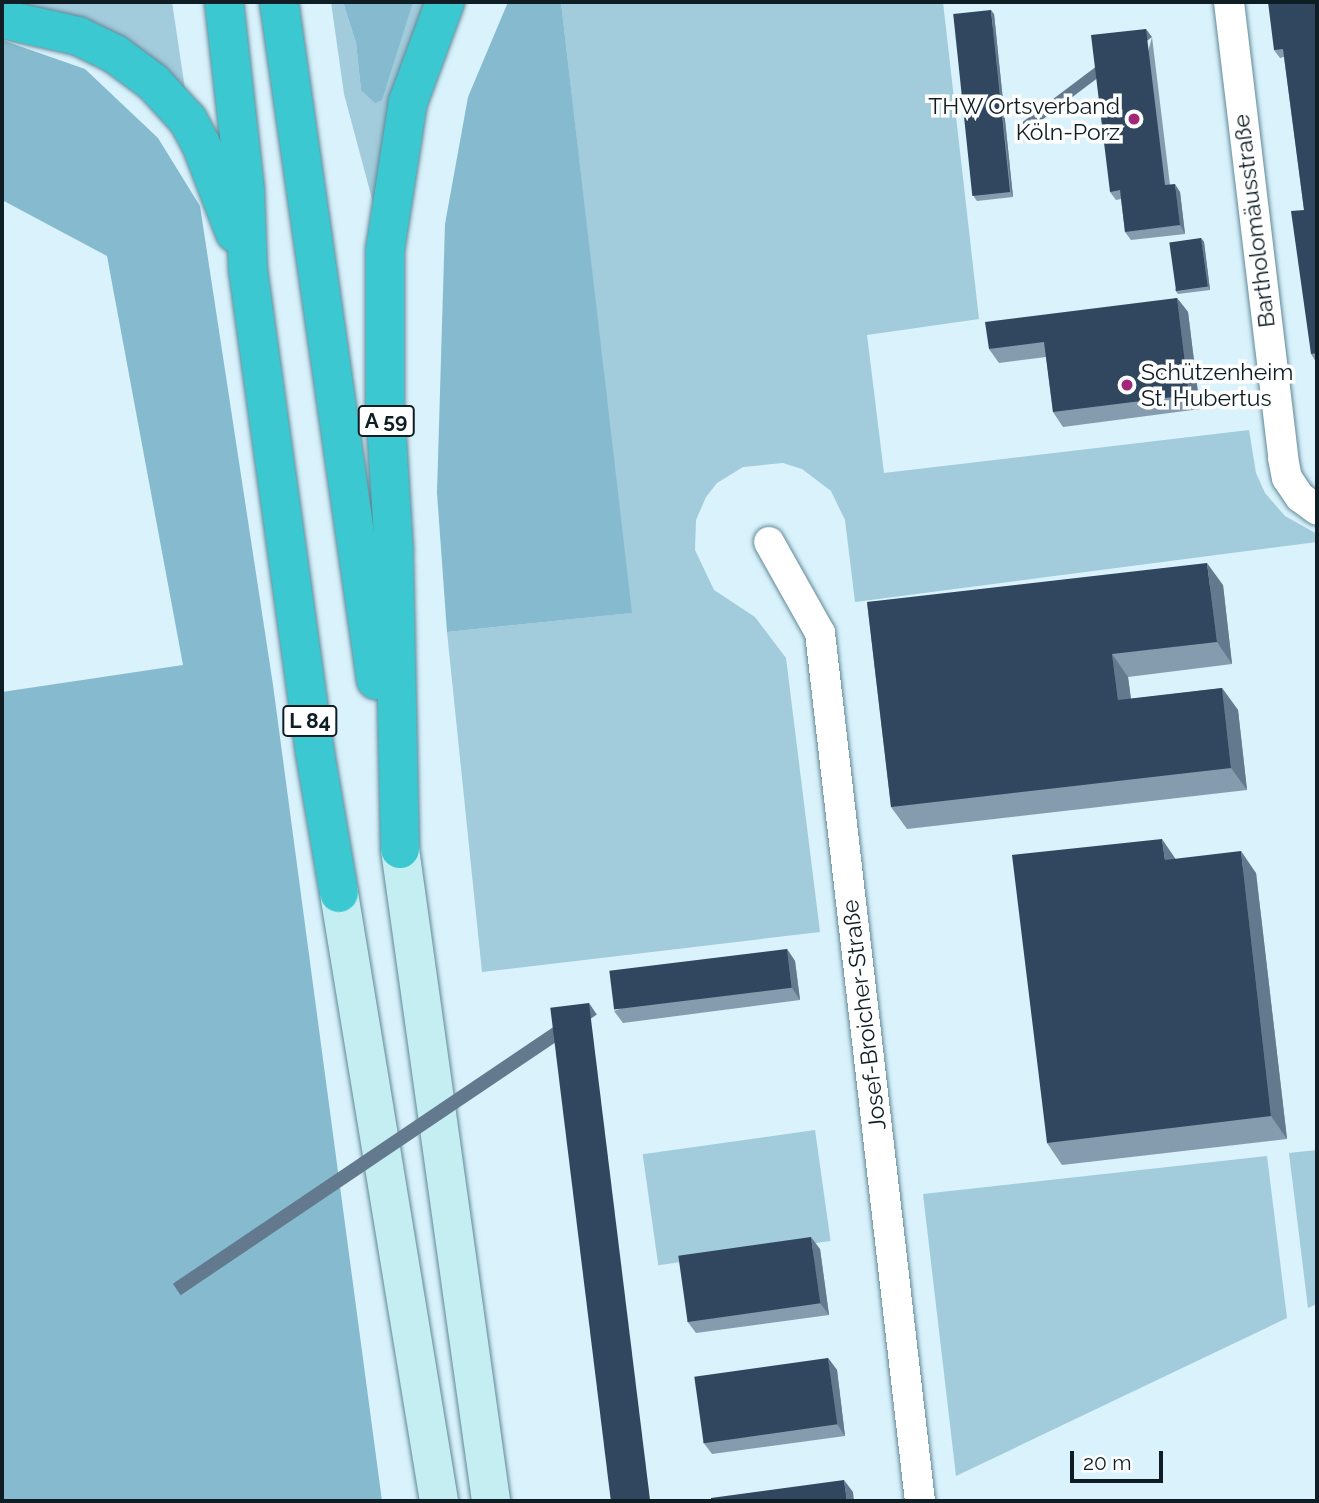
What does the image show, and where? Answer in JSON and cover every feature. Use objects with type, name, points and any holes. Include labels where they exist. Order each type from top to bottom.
[{"type":"highway","name":"L 84","points":[[224,2],[245,190],[248,270],[311,726],[339,893]]},
{"type":"highway","points":[[279,2],[400,849]]},
{"type":"highway","name":"A 59","points":[[400,849],[394,551],[384,395],[385,250],[408,102],[445,2]]},
{"type":"highway","points":[[2,19],[51,27],[100,45],[134,66],[171,100],[206,156],[248,270]]},
{"type":"main road","points":[[400,849],[491,1501]]},
{"type":"main road","name":"L 84","points":[[339,893],[414,1328],[439,1501]]},
{"type":"street","name":"Bartholomäusstraße","points":[[1228,2],[1283,458],[1287,478],[1300,497],[1317,510]]},
{"type":"street","name":"Josef-Broicher-Straße","points":[[769,542],[820,633],[920,1501]]},
{"type":"shaded area","points":[[2,2],[172,2],[185,89]]},
{"type":"shaded area","points":[[331,2],[343,2],[356,43],[361,90],[413,2],[431,2],[375,210],[344,94]]},
{"type":"shaded area","points":[[343,2],[413,2],[382,100],[375,103],[361,90],[356,43]]},
{"type":"shaded area","points":[[508,2],[561,2],[632,613],[447,632],[437,493],[445,224],[468,97]]},
{"type":"shaded area","points":[[561,2],[943,2],[979,319],[867,335],[884,473],[1249,430],[1256,473],[1265,493],[1285,516],[1317,534],[1317,542],[855,602],[845,520],[831,491],[802,469],[783,463],[743,467],[717,483],[706,497],[696,520],[695,550],[714,590],[755,617],[786,658],[820,932],[482,972],[447,632],[631,613]]},
{"type":"shaded area","points":[[2,40],[85,69],[158,138],[200,206],[273,685],[382,1501],[2,1501],[2,692],[183,665],[107,256],[2,200]]},
{"type":"shaded area","points":[[815,1130],[831,1241],[658,1265],[643,1154]]},
{"type":"shaded area","points":[[1317,1150],[1317,1304],[1308,1308],[1289,1153]]},
{"type":"shaded area","points":[[1267,1156],[1287,1318],[956,1476],[923,1194]]},
{"type":"building","points":[[1268,2],[1317,2],[1317,353],[1311,354],[1291,211],[1304,210],[1283,49],[1274,50]]},
{"type":"building","points":[[991,10],[1010,192],[972,196],[953,14]]},
{"type":"building","name":"THW Ortsverband Köln-Porz","points":[[1146,29],[1165,185],[1175,184],[1180,225],[1125,232],[1120,190],[1110,192],[1091,35]]},
{"type":"building","points":[[1201,238],[1208,287],[1176,291],[1169,242]]},
{"type":"building","name":"Schützenheim St. Hubertus","points":[[1177,298],[1189,395],[1053,412],[1044,342],[989,349],[985,322]]},
{"type":"building","points":[[1207,563],[1217,642],[1112,654],[1118,700],[1222,688],[1231,768],[891,807],[867,602]]},
{"type":"building","points":[[1162,839],[1165,860],[1241,851],[1271,1116],[1047,1143],[1012,855]]},
{"type":"building","points":[[787,949],[792,988],[614,1010],[609,971]]},
{"type":"building","points":[[589,1003],[650,1501],[611,1501],[550,1008]]},
{"type":"building","points":[[811,1237],[820,1303],[688,1322],[678,1256]]},
{"type":"building","points":[[828,1358],[837,1424],[704,1443],[694,1377]]},
{"type":"building","points":[[844,1480],[847,1501],[711,1501],[711,1498]]},
{"type":"place","name":"THW Ortsverband Köln-Porz","points":[[1134,119]]},
{"type":"place","name":"Schützenheim St. Hubertus","points":[[1127,385]]}]
